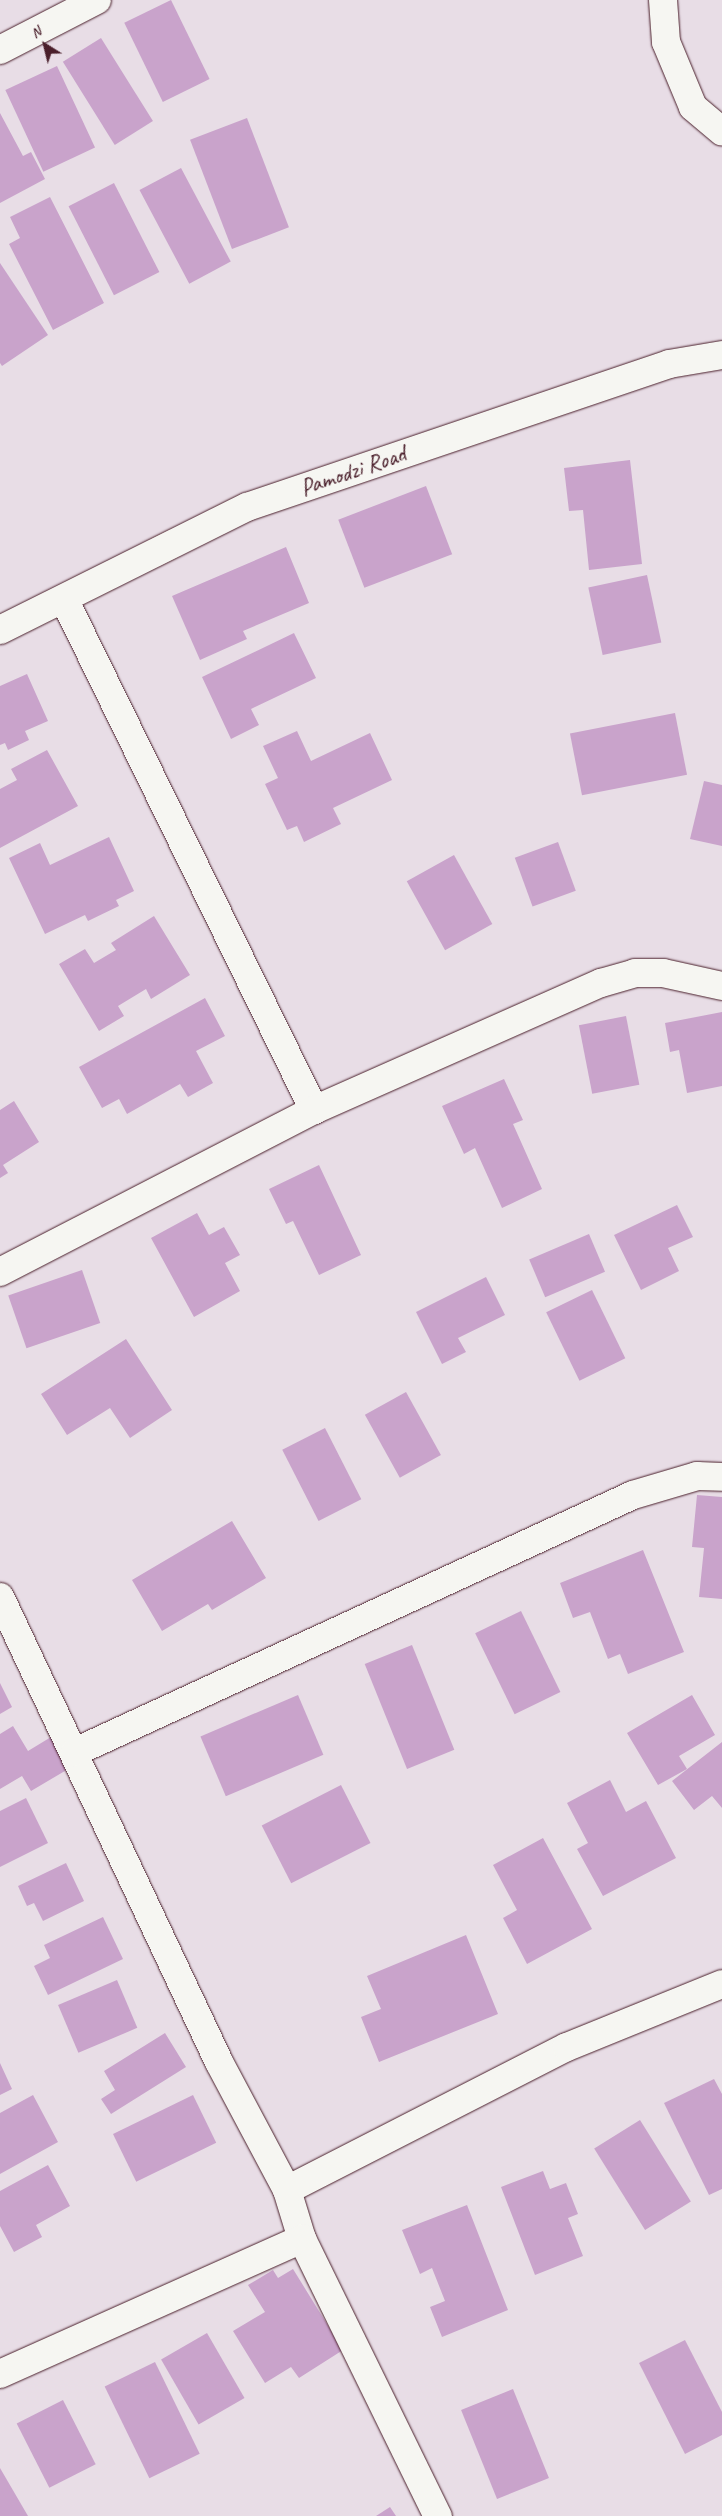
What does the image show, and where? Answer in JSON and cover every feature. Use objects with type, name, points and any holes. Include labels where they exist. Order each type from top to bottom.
[{"type":"street","points":[[0,50],[97,0]]},
{"type":"street","points":[[663,0],[666,42],[693,107],[722,131]]},
{"type":"street","name":"Pamodzi Road","points":[[0,630],[247,507],[642,373],[722,355]]},
{"type":"street","points":[[64,599],[314,1110]]},
{"type":"street","points":[[0,1272],[314,1110],[601,983],[636,973],[663,972],[722,986]]},
{"type":"street","points":[[75,1752],[633,1495],[698,1476],[722,1478]]},
{"type":"street","points":[[0,1597],[75,1752],[219,2062],[287,2190],[302,2239],[438,2516]]},
{"type":"street","points":[[287,2190],[568,2047],[722,1984]]},
{"type":"street","points":[[0,2374],[302,2239]]},
{"type":"building","points":[[171,0],[210,79],[163,102],[124,23]]},
{"type":"building","points":[[101,38],[153,121],[115,145],[63,62]]},
{"type":"building","points":[[57,66],[95,148],[43,172],[5,90]]},
{"type":"building","points":[[0,113],[23,156],[31,152],[45,179],[0,203]]},
{"type":"building","points":[[247,118],[289,227],[232,249],[190,140]]},
{"type":"building","points":[[181,168],[231,262],[189,284],[140,190]]},
{"type":"building","points":[[114,183],[159,272],[114,295],[69,206]]},
{"type":"building","points":[[50,197],[104,303],[53,330],[9,244],[20,238],[10,217]]},
{"type":"building","points":[[0,263],[48,335],[2,366],[0,363]]},
{"type":"building","points":[[630,460],[642,564],[589,570],[583,510],[569,511],[564,468]]},
{"type":"building","points":[[426,486],[452,554],[364,588],[338,520]]},
{"type":"building","points":[[286,547],[309,603],[243,631],[247,639],[200,660],[172,596]]},
{"type":"building","points":[[647,575],[661,642],[603,655],[588,587]]},
{"type":"building","points":[[294,633],[316,678],[251,709],[259,725],[231,739],[202,677]]},
{"type":"building","points":[[27,674],[48,721],[25,731],[29,740],[8,750],[5,743],[0,745],[0,686]]},
{"type":"building","points":[[675,713],[687,775],[582,795],[570,733]]},
{"type":"building","points":[[297,731],[311,761],[370,733],[392,780],[333,808],[341,824],[304,842],[297,826],[287,830],[265,784],[278,778],[263,746]]},
{"type":"building","points":[[47,750],[78,806],[0,848],[0,789],[17,780],[11,769]]},
{"type":"building","points":[[704,781],[722,785],[722,846],[690,839]]},
{"type":"building","points":[[109,837],[134,891],[116,900],[119,906],[88,921],[85,915],[45,934],[9,858],[40,843],[50,865]]},
{"type":"building","points":[[558,842],[576,891],[533,907],[515,858]]},
{"type":"building","points":[[454,855],[492,924],[445,950],[407,881]]},
{"type":"building","points":[[154,916],[190,975],[151,999],[146,989],[118,1006],[124,1016],[99,1031],[59,964],[85,949],[94,963],[116,950],[111,943]]},
{"type":"building","points":[[205,998],[225,1036],[196,1051],[213,1083],[188,1097],[180,1084],[127,1114],[119,1099],[102,1108],[79,1067]]},
{"type":"building","points":[[722,1012],[722,1086],[687,1093],[679,1050],[670,1052],[665,1023]]},
{"type":"building","points":[[626,1016],[639,1085],[592,1094],[579,1025]]},
{"type":"building","points":[[504,1079],[523,1120],[513,1124],[542,1189],[502,1208],[475,1148],[464,1154],[442,1106]]},
{"type":"building","points":[[14,1101],[39,1142],[3,1165],[8,1173],[0,1178],[0,1110]]},
{"type":"building","points":[[319,1165],[361,1255],[319,1275],[293,1221],[286,1224],[269,1189]]},
{"type":"building","points":[[677,1205],[693,1237],[668,1248],[679,1271],[641,1290],[614,1235]]},
{"type":"building","points":[[197,1213],[209,1235],[224,1227],[240,1255],[225,1263],[240,1291],[194,1317],[151,1238]]},
{"type":"building","points":[[589,1234],[605,1272],[545,1297],[529,1259]]},
{"type":"building","points":[[82,1270],[100,1323],[26,1348],[8,1295]]},
{"type":"building","points":[[486,1277],[505,1315],[458,1338],[466,1352],[442,1364],[416,1312]]},
{"type":"building","points":[[592,1290],[625,1358],[579,1381],[546,1312]]},
{"type":"building","points":[[126,1339],[172,1410],[130,1438],[110,1408],[67,1435],[41,1394]]},
{"type":"building","points":[[406,1392],[441,1455],[400,1478],[365,1415]]},
{"type":"building","points":[[325,1428],[361,1499],[319,1521],[282,1450]]},
{"type":"building","points":[[697,1495],[722,1497],[722,1599],[699,1597],[704,1548],[692,1547]]},
{"type":"building","points":[[232,1521],[266,1578],[212,1610],[208,1604],[162,1631],[132,1580]]},
{"type":"building","points":[[643,1550],[684,1652],[628,1674],[620,1654],[608,1659],[590,1612],[573,1618],[560,1583]]},
{"type":"building","points":[[521,1611],[560,1692],[515,1714],[475,1633]]},
{"type":"building","points":[[412,1645],[454,1750],[407,1769],[365,1664]]},
{"type":"building","points":[[0,1683],[12,1707],[0,1714]]},
{"type":"building","points":[[298,1695],[323,1755],[226,1796],[200,1736]]},
{"type":"building","points":[[692,1695],[715,1735],[679,1756],[687,1769],[658,1785],[627,1733]]},
{"type":"building","points":[[13,1726],[28,1751],[56,1734],[75,1765],[31,1791],[22,1776],[0,1789],[0,1734]]},
{"type":"building","points":[[722,1742],[722,1808],[712,1796],[694,1810],[672,1781]]},
{"type":"building","points":[[610,1780],[626,1812],[646,1801],[676,1858],[603,1896],[577,1849],[588,1843],[567,1803]]},
{"type":"building","points":[[341,1785],[371,1843],[291,1883],[262,1825]]},
{"type":"building","points":[[26,1798],[48,1843],[0,1867],[0,1811]]},
{"type":"building","points":[[543,1838],[592,1929],[527,1964],[503,1918],[517,1910],[493,1865]]},
{"type":"building","points":[[66,1863],[84,1901],[43,1921],[34,1903],[27,1906],[18,1886]]},
{"type":"building","points":[[103,1917],[123,1959],[48,1995],[34,1966],[50,1958],[44,1945]]},
{"type":"building","points":[[466,1935],[498,2014],[379,2062],[361,2017],[381,2009],[367,1976]]},
{"type":"building","points":[[117,1980],[137,2028],[78,2053],[58,2005]]},
{"type":"building","points":[[165,2033],[186,2067],[111,2114],[101,2099],[115,2090],[104,2071]]},
{"type":"building","points":[[0,2063],[12,2089],[0,2095]]},
{"type":"building","points":[[714,2079],[722,2094],[722,2189],[709,2195],[664,2103]]},
{"type":"building","points":[[33,2095],[58,2142],[0,2174],[0,2113]]},
{"type":"building","points":[[193,2095],[216,2143],[136,2182],[113,2134]]},
{"type":"building","points":[[640,2120],[691,2201],[645,2230],[594,2149]]},
{"type":"building","points":[[48,2165],[70,2206],[36,2225],[42,2237],[14,2252],[0,2226],[0,2191]]},
{"type":"building","points":[[543,2171],[550,2189],[566,2183],[578,2214],[568,2218],[583,2256],[535,2275],[501,2187]]},
{"type":"building","points":[[467,2205],[508,2310],[442,2337],[430,2307],[445,2301],[432,2268],[420,2274],[402,2230]]},
{"type":"building","points":[[293,2269],[343,2350],[299,2378],[291,2367],[265,2383],[233,2331],[265,2312],[248,2285],[273,2270],[278,2278]]},
{"type":"building","points":[[207,2333],[244,2398],[199,2424],[161,2360]]},
{"type":"building","points":[[685,2340],[722,2412],[722,2435],[685,2454],[639,2363]]},
{"type":"building","points":[[155,2362],[200,2454],[149,2478],[105,2387]]},
{"type":"building","points":[[513,2389],[549,2478],[497,2499],[461,2410]]},
{"type":"building","points":[[63,2400],[96,2464],[49,2488],[17,2424]]},
{"type":"building","points":[[0,2468],[28,2516],[0,2516]]},
{"type":"building","points":[[390,2507],[396,2516],[376,2516]]}]
